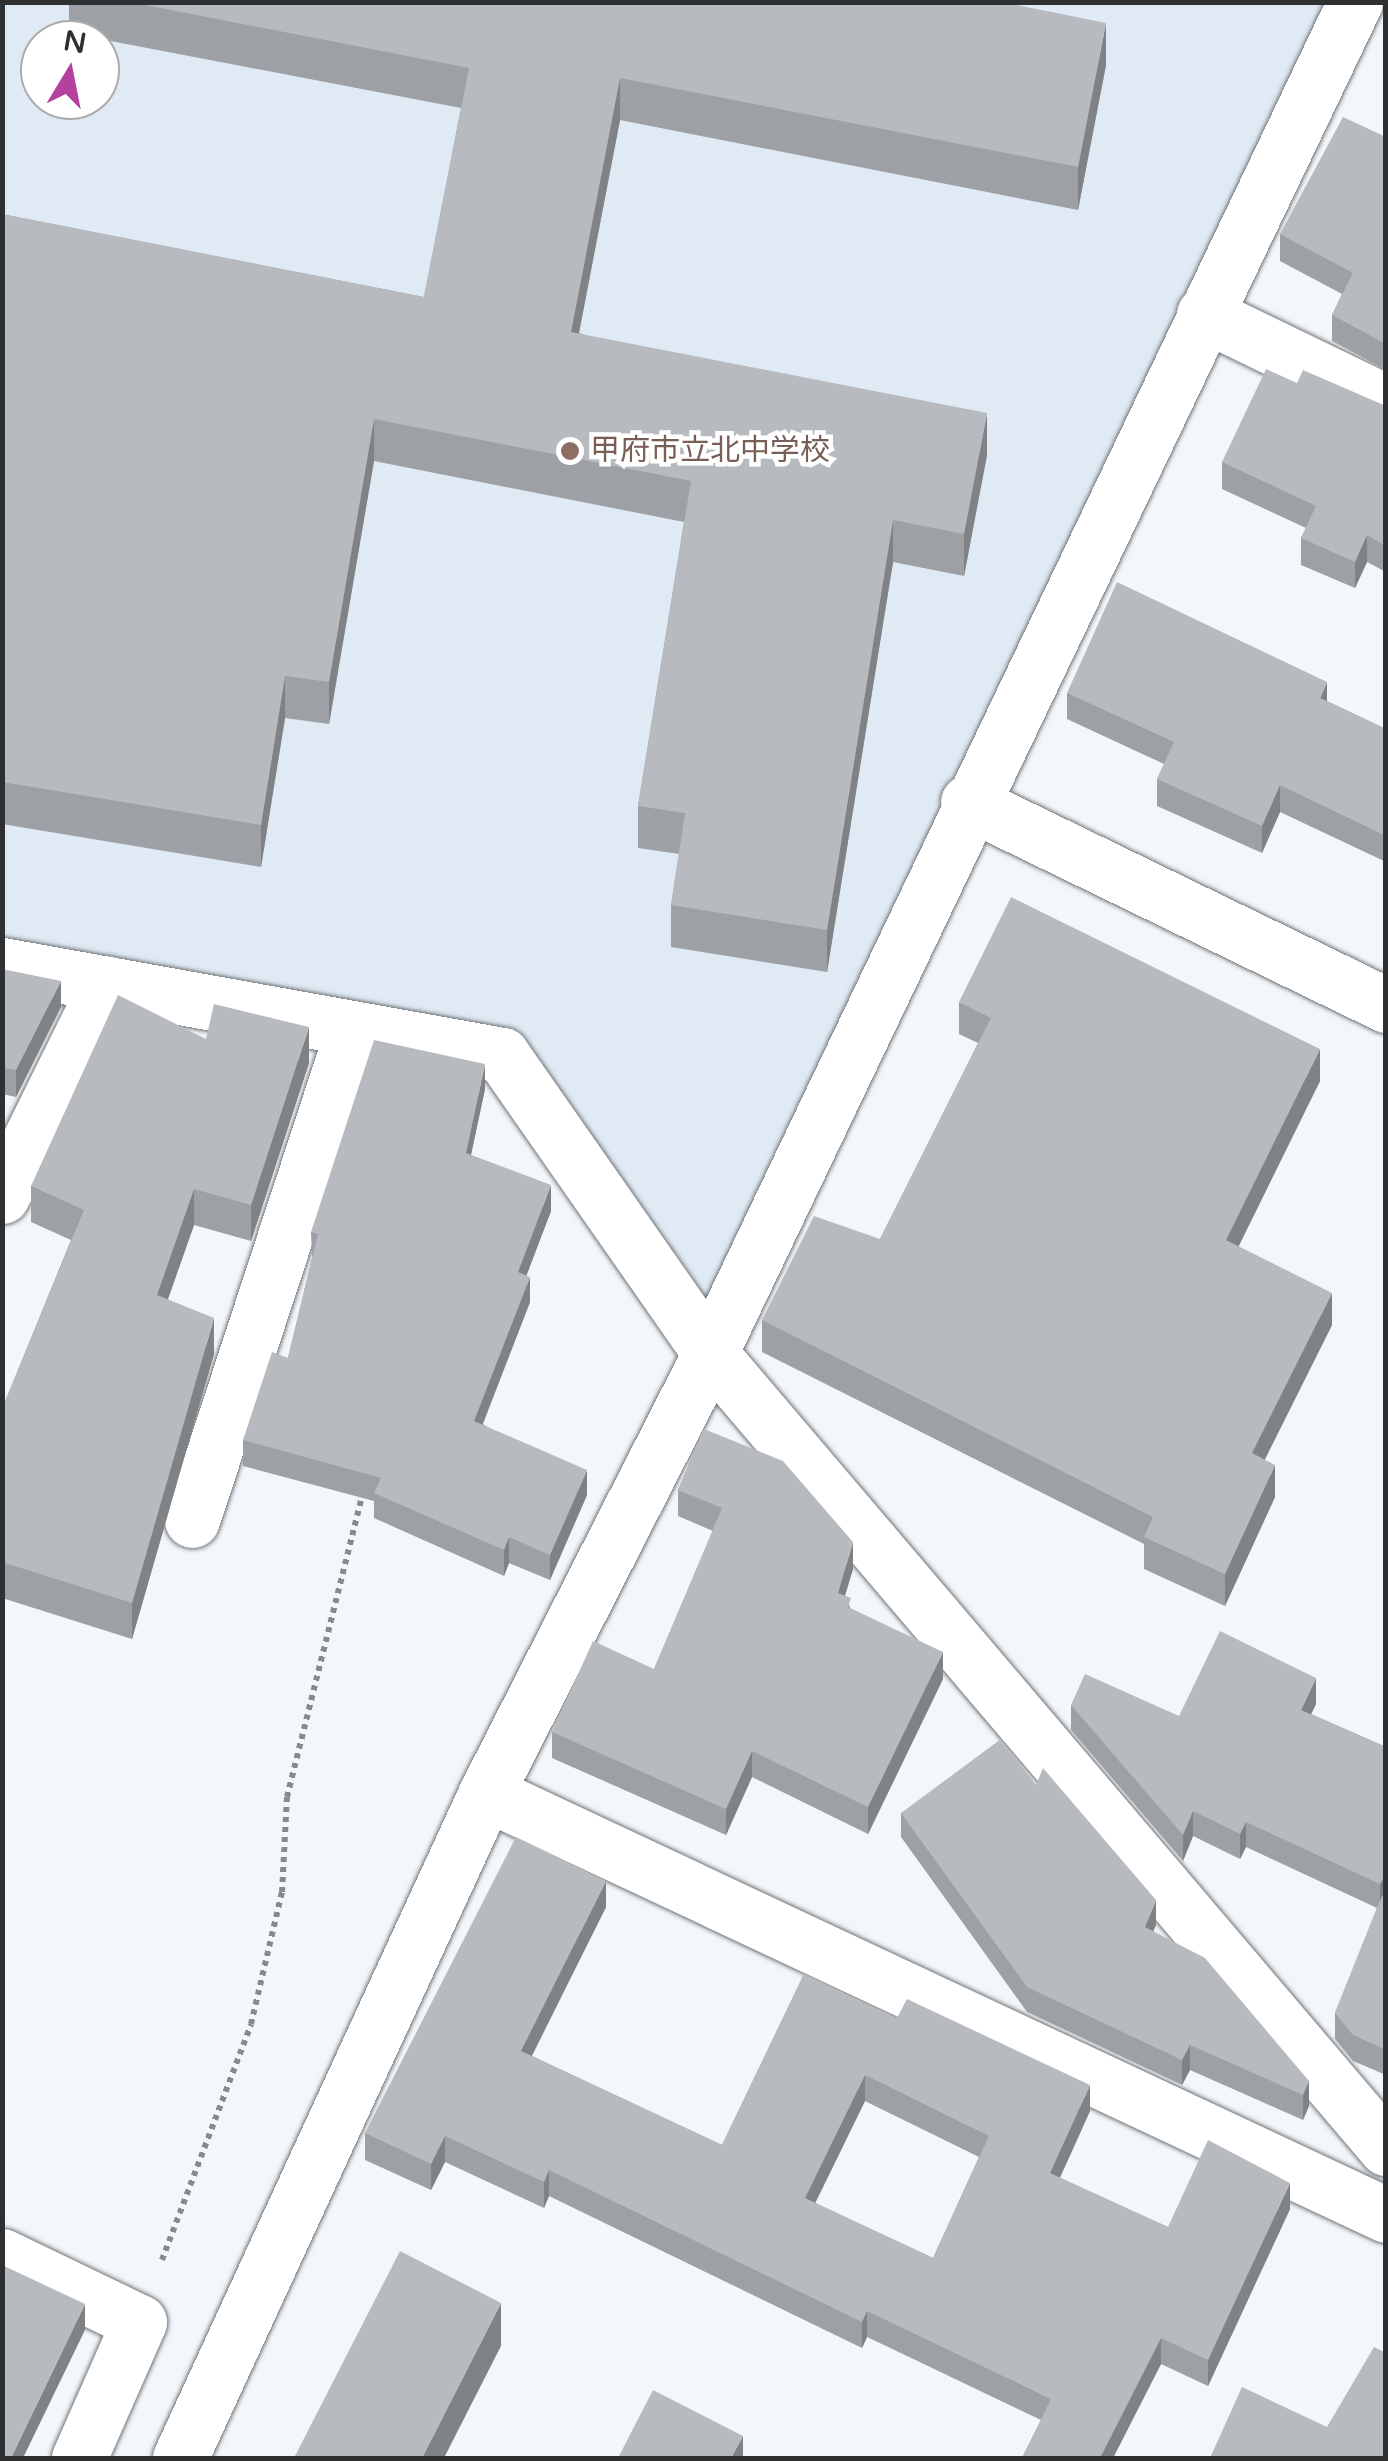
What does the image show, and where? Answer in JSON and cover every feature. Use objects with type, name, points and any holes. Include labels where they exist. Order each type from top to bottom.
[{"type":"street","points":[[180,2458],[486,1793],[710,1353],[968,802],[1355,2]]},
{"type":"street","points":[[1204,314],[1386,402]]},
{"type":"street","points":[[968,802],[1386,1005]]},
{"type":"street","points":[[2,964],[502,1055],[710,1353],[1386,2148]]},
{"type":"street","points":[[2,1196],[106,984]]},
{"type":"street","points":[[192,1520],[353,1030]]},
{"type":"street","points":[[486,1793],[1386,2215]]},
{"type":"street","points":[[2,2256],[139,2322],[78,2458]]},
{"type":"path","points":[[139,2322],[251,2024],[282,1892],[287,1796],[348,1578],[366,1471]]},
{"type":"shaded area","name":"甲府市立北中学校","points":[[2,3],[1355,3],[710,1353],[524,1077],[3,963]]},
{"type":"building","points":[[130,2],[1002,2],[1106,23],[1078,167],[620,78],[571,332],[987,413],[964,534],[893,520],[827,930],[671,905],[685,813],[638,806],[691,481],[374,419],[329,682],[285,676],[261,825],[2,782],[2,214],[424,297],[469,68]]},
{"type":"building","points":[[1343,117],[1386,137],[1386,344],[1332,315],[1353,273],[1280,234]]},
{"type":"building","points":[[1266,369],[1297,383],[1303,370],[1386,406],[1386,546],[1367,535],[1355,562],[1301,538],[1316,506],[1222,462]]},
{"type":"building","points":[[1117,582],[1327,682],[1320,698],[1386,729],[1386,836],[1280,785],[1262,826],[1157,779],[1174,742],[1067,693]]},
{"type":"building","points":[[1011,897],[1320,1049],[1226,1240],[1332,1293],[1252,1453],[1275,1465],[1225,1574],[1144,1537],[1153,1517],[762,1320],[814,1216],[880,1239],[991,1018],[959,1002]]},
{"type":"building","points":[[2,969],[61,981],[16,1070],[2,1068]]},
{"type":"building","points":[[118,995],[206,1039],[214,1004],[309,1027],[251,1205],[194,1189],[157,1295],[214,1318],[132,1603],[2,1562],[2,1409],[84,1210],[31,1186]]},
{"type":"building","points":[[374,1040],[485,1064],[466,1153],[551,1185],[518,1272],[530,1277],[474,1421],[587,1470],[550,1555],[509,1537],[504,1550],[374,1493],[381,1478],[243,1440],[272,1352],[288,1358],[318,1234],[311,1232]]},
{"type":"building","points":[[704,1429],[783,1461],[853,1542],[838,1593],[851,1598],[848,1607],[943,1652],[868,1807],[752,1751],[726,1809],[552,1732],[593,1641],[654,1669],[722,1508],[678,1490]]},
{"type":"building","points":[[1220,1631],[1316,1678],[1301,1710],[1386,1747],[1386,1873],[1380,1884],[1246,1822],[1240,1834],[1193,1811],[1183,1835],[1071,1705],[1085,1674],[1179,1716]]},
{"type":"building","points":[[1001,1739],[1036,1785],[1043,1768],[1156,1900],[1145,1927],[1205,1958],[1309,2081],[1303,2095],[1190,2045],[1182,2060],[1027,1987],[901,1813]]},
{"type":"building","points":[[516,1837],[606,1881],[521,2051],[722,2145],[804,1974],[897,2018],[907,1999],[1090,2085],[1050,2173],[1168,2227],[1208,2140],[1290,2183],[1208,2360],[1161,2338],[1100,2458],[1022,2458],[1051,2399],[867,2311],[862,2322],[549,2170],[544,2182],[445,2136],[431,2164],[365,2133]],"holes":[[[865,2075],[989,2136],[933,2258],[805,2198]]]},
{"type":"building","points":[[1382,1896],[1386,1897],[1386,2050],[1353,2035],[1335,2013]]},
{"type":"building","points":[[400,2251],[501,2303],[422,2458],[294,2458]]},
{"type":"building","points":[[2,2265],[85,2304],[11,2458],[2,2458]]},
{"type":"building","points":[[1374,2347],[1386,2353],[1386,2458],[1210,2458],[1242,2387],[1327,2427]]},
{"type":"building","points":[[653,2390],[743,2436],[731,2458],[618,2458]]},
{"type":"place","name":"甲府市立北中学校","points":[[570,451]]}]
